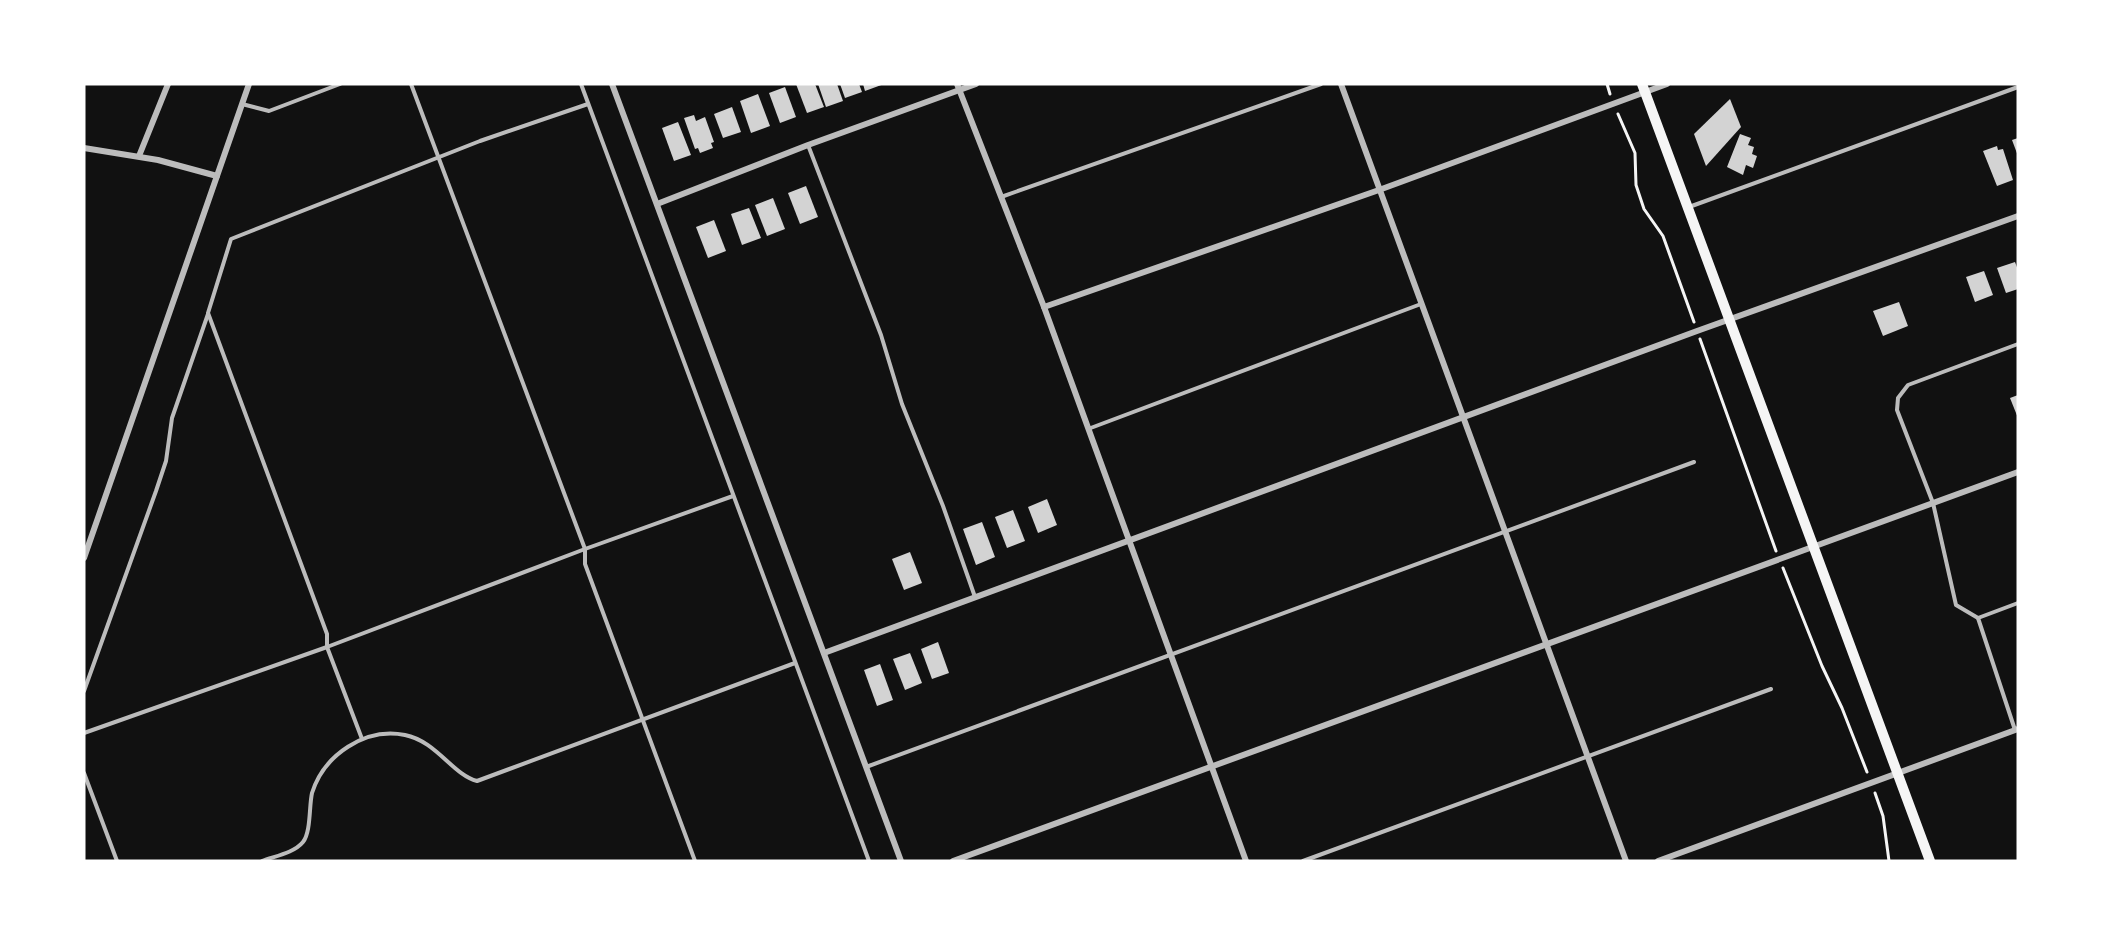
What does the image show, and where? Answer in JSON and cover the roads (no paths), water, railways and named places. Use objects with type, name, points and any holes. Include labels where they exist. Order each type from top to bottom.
[{"type":"main road","points":[[1643,88],[1930,861]]},
{"type":"street","points":[[139,156],[168,84]]},
{"type":"street","points":[[84,558],[88,536],[249,84]]},
{"type":"street","points":[[612,84],[901,861]]},
{"type":"street","points":[[657,204],[958,87],[976,84]]},
{"type":"street","points":[[1341,84],[1626,861]]},
{"type":"street","points":[[1044,307],[1614,105],[1643,88],[1667,84]]},
{"type":"street","points":[[958,87],[1044,307],[1246,861]]},
{"type":"street","points":[[84,148],[139,156],[217,176]]},
{"type":"street","points":[[824,653],[1697,331],[2018,216]]},
{"type":"street","points":[[953,861],[2018,472]]},
{"type":"street","points":[[1658,861],[2017,729]]},
{"type":"lane","points":[[242,104],[269,111],[340,84]]},
{"type":"lane","points":[[411,84],[585,549],[585,564],[695,861]]},
{"type":"lane","points":[[580,84],[869,861]]},
{"type":"lane","points":[[1001,197],[1321,84]]},
{"type":"lane","points":[[1687,208],[2018,87]]},
{"type":"lane","points":[[84,691],[156,491],[165,461],[172,418],[231,239],[440,157],[588,104]]},
{"type":"lane","points":[[808,145],[881,335],[902,404],[943,506],[975,598]]},
{"type":"lane","points":[[1088,429],[1421,304]]},
{"type":"lane","points":[[208,313],[327,634],[327,647],[362,739]]},
{"type":"lane","points":[[2017,729],[1978,618],[1956,605],[1933,503],[1897,410],[1898,398],[1908,385],[2018,344]]},
{"type":"lane","points":[[866,766],[1694,462]]},
{"type":"lane","points":[[84,734],[327,647],[585,549],[733,496]]},
{"type":"lane","points":[[1978,618],[2018,603]]},
{"type":"lane","points":[[262,861],[297,848],[305,840],[312,794],[319,777],[329,762],[338,754],[362,739],[392,734],[411,737],[436,750],[469,779],[477,781],[795,663]]},
{"type":"lane","points":[[1303,861],[1771,688]]},
{"type":"lane","points":[[84,773],[117,861]]}]
